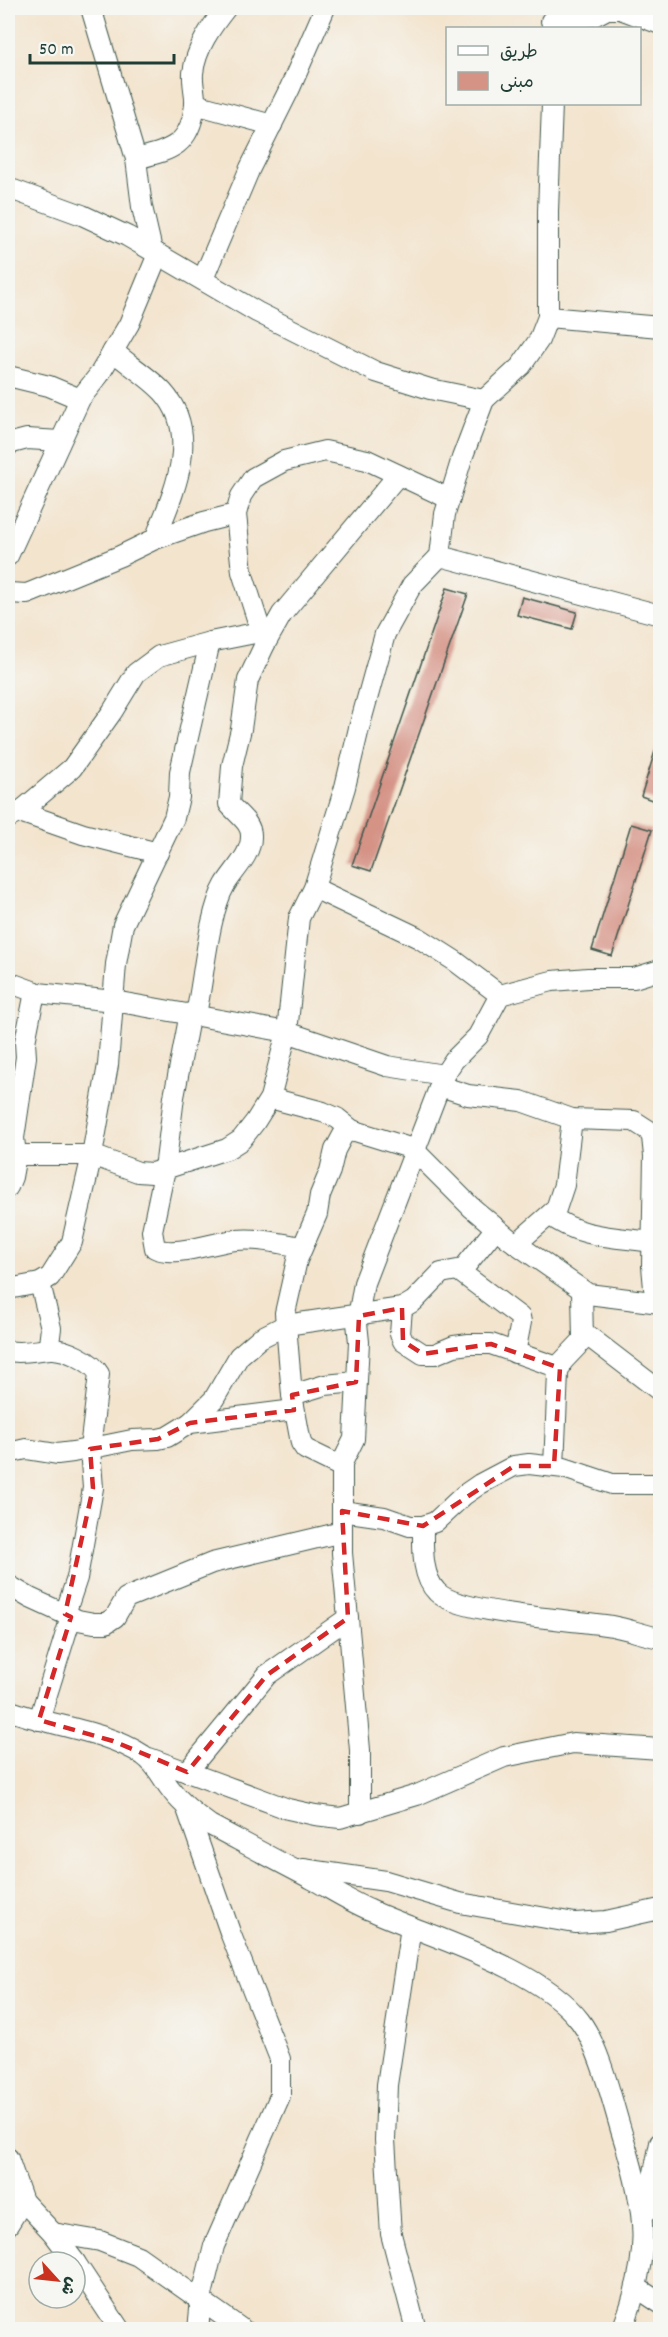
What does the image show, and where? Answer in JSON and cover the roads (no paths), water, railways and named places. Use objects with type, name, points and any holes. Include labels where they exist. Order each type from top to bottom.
[{"type":"street","points":[[8,556],[80,399],[99,375],[129,324],[155,252],[142,207],[136,159],[91,8]]},
{"type":"street","points":[[136,159],[167,151],[181,142],[189,128],[195,105],[193,75],[197,54],[213,24],[226,8]]},
{"type":"street","points":[[203,279],[250,168],[325,8]]},
{"type":"street","points":[[551,19],[594,16],[607,9],[620,9],[660,24]]},
{"type":"street","points":[[195,105],[272,124]]},
{"type":"street","points":[[13,1149],[92,1155],[138,1172],[152,1173],[227,1149],[241,1140],[270,1098],[287,1032],[299,918],[314,888],[345,787],[385,634],[412,585],[440,556],[450,499],[462,458],[484,400],[521,366],[539,340],[548,317],[548,212],[552,105]]},
{"type":"street","points":[[8,188],[82,215],[127,236],[256,312],[376,372],[430,389],[484,400]]},
{"type":"street","points":[[548,317],[660,327]]},
{"type":"street","points":[[113,351],[163,392],[177,414],[183,443],[179,479],[155,539]]},
{"type":"street","points":[[8,376],[49,386],[80,399]]},
{"type":"street","points":[[8,444],[27,439],[60,441]]},
{"type":"street","points":[[263,638],[242,572],[236,514],[241,496],[253,478],[284,461],[325,451],[367,460],[450,499]]},
{"type":"street","points":[[301,1247],[260,1240],[236,1240],[167,1252],[155,1248],[152,1231],[165,1169],[174,1097],[212,922],[224,887],[243,858],[252,838],[249,825],[229,804],[232,766],[241,729],[248,680],[263,638],[398,475]]},
{"type":"street","points":[[8,593],[27,594],[91,569],[155,539],[236,514]]},
{"type":"street","points":[[440,556],[660,615]]},
{"type":"street","points":[[14,815],[72,768],[112,712],[136,673],[159,656],[210,642],[263,638]]},
{"type":"street","points":[[8,1290],[40,1283],[50,1277],[72,1242],[92,1155],[108,1065],[116,964],[123,926],[174,818],[179,797],[180,772],[210,642]]},
{"type":"street","points":[[14,815],[158,853]]},
{"type":"street","points":[[314,888],[418,938],[455,961],[500,995]]},
{"type":"street","points":[[360,1813],[360,1750],[342,1532],[342,1467],[354,1439],[359,1316],[364,1283],[442,1080],[454,1060],[478,1036],[500,995],[552,981],[634,978],[660,970]]},
{"type":"street","points":[[8,982],[35,992],[114,1000],[287,1032],[387,1066],[442,1080],[468,1095],[521,1101],[572,1119],[634,1122],[648,1130],[652,1137],[654,1288],[660,1301],[602,1297],[582,1291],[516,1244],[471,1207],[414,1149],[352,1130],[337,1118],[270,1098]]},
{"type":"street","points":[[8,1188],[12,1177],[14,1138],[26,1057],[25,1042],[35,992]]},
{"type":"street","points":[[516,1244],[556,1209],[564,1185],[572,1119]]},
{"type":"street","points":[[342,1467],[305,1449],[301,1443],[293,1403],[285,1313],[301,1247],[318,1214],[320,1195],[332,1166],[335,1150],[343,1135],[352,1130]]},
{"type":"street","points":[[550,1215],[563,1225],[580,1232],[652,1242]]},
{"type":"street","points":[[8,1453],[26,1449],[57,1454],[132,1440],[167,1437],[190,1423],[214,1399],[239,1356],[260,1338],[286,1325],[402,1308],[414,1301],[441,1273],[459,1271],[496,1228]]},
{"type":"street","points":[[459,1271],[520,1317],[515,1353]]},
{"type":"street","points":[[40,1283],[51,1328],[49,1344],[53,1349]]},
{"type":"street","points":[[554,1466],[558,1380],[562,1362],[583,1340],[582,1291]]},
{"type":"street","points":[[402,1308],[400,1334],[403,1341],[423,1354],[435,1354],[454,1346],[482,1343],[560,1368]]},
{"type":"street","points":[[583,1332],[660,1391]]},
{"type":"street","points":[[8,1351],[17,1353],[53,1349],[87,1361],[95,1366],[99,1374],[90,1449],[93,1488],[77,1578],[39,1720]]},
{"type":"street","points":[[190,1423],[293,1403],[325,1385],[356,1382]]},
{"type":"street","points":[[342,1511],[384,1517],[410,1526],[423,1526],[441,1517],[464,1495],[514,1466],[529,1464],[554,1466],[612,1484],[660,1484]]},
{"type":"street","points":[[423,1526],[424,1560],[429,1576],[438,1593],[448,1598],[489,1609],[539,1618],[613,1626],[660,1638]]},
{"type":"street","points":[[8,1584],[30,1598],[68,1615],[94,1623],[106,1623],[114,1617],[126,1598],[212,1563],[342,1532]]},
{"type":"street","points":[[187,1772],[267,1675],[348,1618]]},
{"type":"street","points":[[8,1710],[113,1741],[187,1772],[288,1809],[340,1818],[417,1795],[504,1757],[573,1743],[660,1749]]},
{"type":"street","points":[[144,1755],[159,1770],[168,1787],[187,1809],[210,1825],[368,1910],[472,1952],[534,1982],[563,2002],[581,2023],[595,2049],[638,2186],[643,2226],[643,2255],[632,2303],[622,2330]]},
{"type":"street","points":[[187,1809],[231,1935],[280,2059],[280,2096],[214,2246],[201,2299],[198,2330]]},
{"type":"street","points":[[289,1867],[386,1881],[460,1902],[575,1923],[606,1921],[660,1909]]},
{"type":"street","points":[[411,1927],[387,2085],[385,2140],[391,2234],[416,2330]]},
{"type":"street","points":[[643,2226],[660,2143]]},
{"type":"street","points":[[8,2158],[23,2201],[66,2250]]},
{"type":"street","points":[[8,2225],[23,2201]]},
{"type":"street","points":[[53,2233],[100,2241],[138,2256],[243,2330]]},
{"type":"street","points":[[87,2280],[120,2330]]},
{"type":"street","points":[[636,2287],[660,2303]]}]
